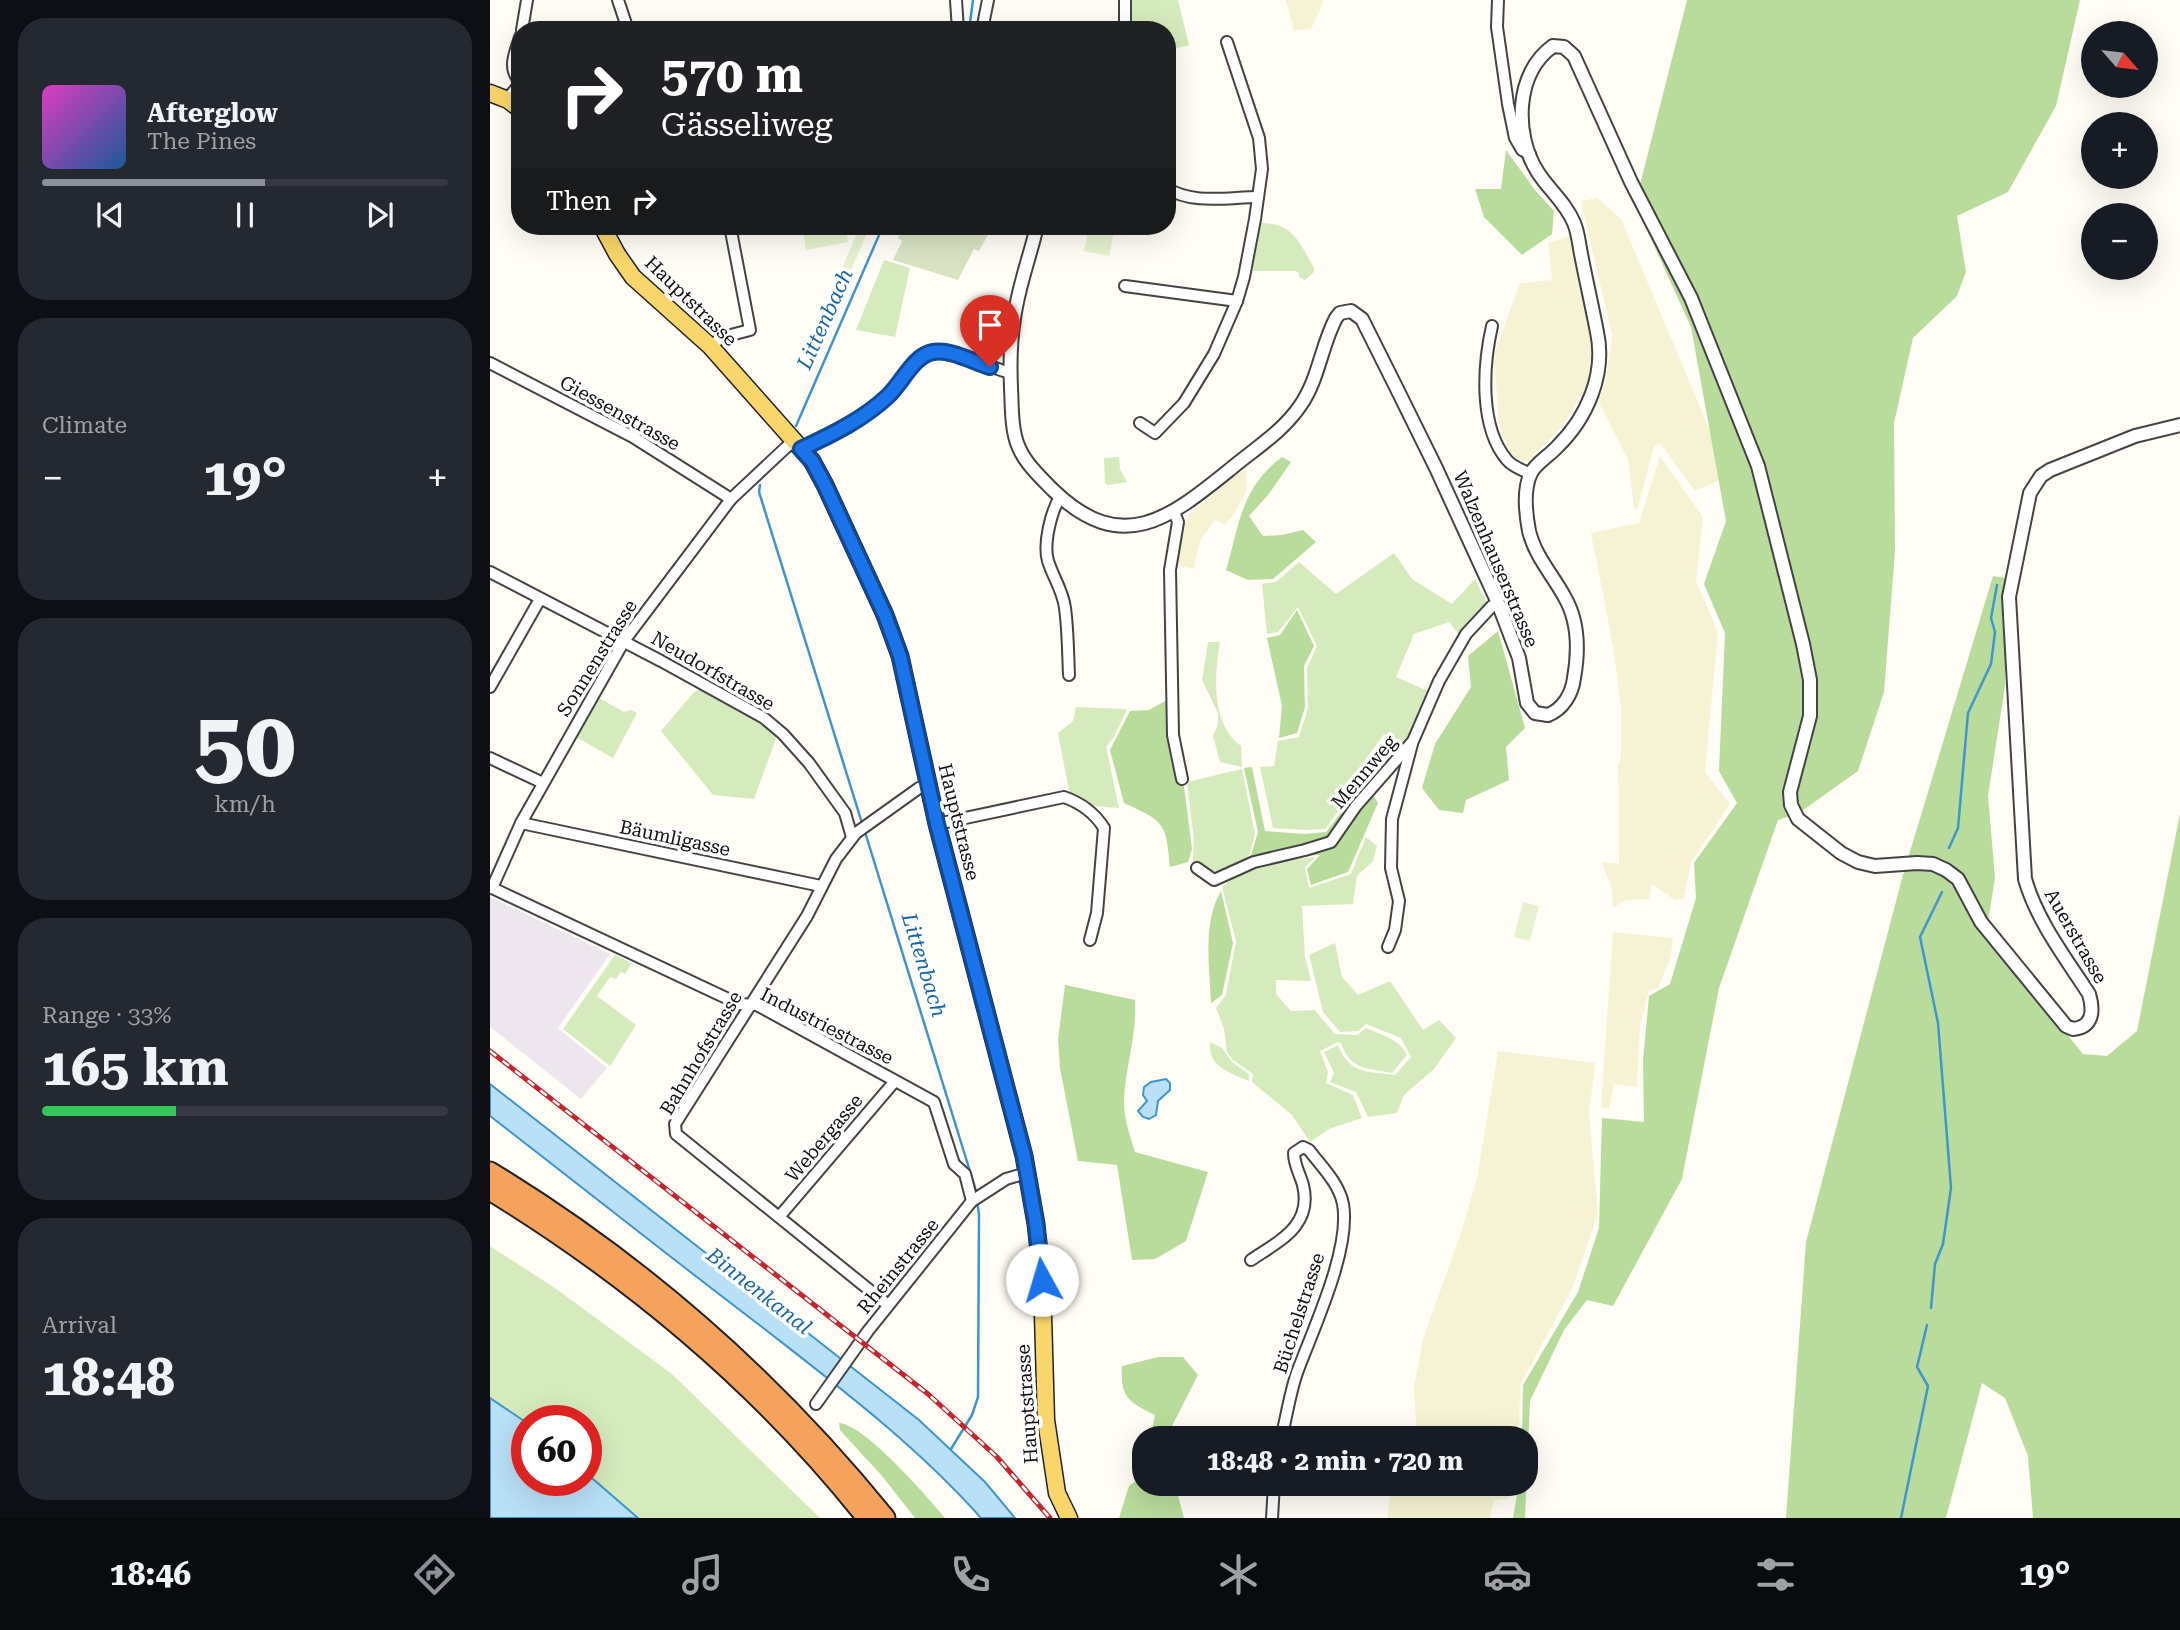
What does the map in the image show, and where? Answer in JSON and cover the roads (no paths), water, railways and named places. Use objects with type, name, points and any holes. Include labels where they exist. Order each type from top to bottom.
[{"type":"highway","points":[[490,1172],[577,1228],[687,1313],[816,1438],[886,1518]]},
{"type":"highway","points":[[490,1190],[605,1267],[676,1324],[807,1448],[867,1518]]},
{"type":"main road","points":[[490,93],[511,104]]},
{"type":"main road","name":"Hauptstrasse","points":[[607,235],[633,277],[710,346],[812,461],[885,615],[900,656],[937,824],[1027,1173],[1042,1280],[1045,1420],[1057,1493],[1069,1518]]},
{"type":"street","points":[[524,21],[527,0]]},
{"type":"street","points":[[618,0],[625,21]]},
{"type":"street","points":[[956,0],[957,21]]},
{"type":"street","points":[[984,21],[988,0]]},
{"type":"street","points":[[1125,0],[1125,21]]},
{"type":"street","points":[[1492,326],[1485,372],[1489,424],[1507,460],[1531,474],[1577,425],[1589,403],[1598,373],[1599,338],[1574,223],[1536,170],[1530,154],[1521,150],[1515,138],[1497,27],[1499,0]]},
{"type":"street","points":[[1140,424],[1156,433],[1184,403],[1214,354],[1237,301],[1244,277],[1262,169],[1259,138],[1227,42]]},
{"type":"street","name":"Auerstrasse","points":[[1530,154],[1524,132],[1522,102],[1526,82],[1534,63],[1542,54],[1553,46],[1564,47],[1574,56],[1631,181],[1691,298],[1758,466],[1810,680],[1810,716],[1790,792],[1791,805],[1798,819],[1858,862],[1875,866],[1933,864],[1958,879],[1981,922],[2066,1026],[2073,1030],[2090,1020],[2093,1008],[2089,994],[2039,916],[2031,901],[2025,879],[2009,597],[2033,486],[2041,476],[2135,436],[2180,425]]},
{"type":"street","points":[[1176,194],[1191,198],[1258,197]]},
{"type":"street","points":[[710,346],[723,337],[750,330],[732,235]]},
{"type":"street","name":"Walzenhauserstrasse","points":[[1035,235],[1014,315],[1010,348],[1012,420],[1015,438],[1022,454],[1038,476],[1060,497],[1087,517],[1119,527],[1137,526],[1174,512],[1292,417],[1311,388],[1336,318],[1340,313],[1351,311],[1362,319],[1436,468],[1498,603],[1519,658],[1527,703],[1535,713],[1542,715],[1553,713],[1563,705],[1573,685],[1578,640],[1574,616],[1538,554],[1530,531],[1527,499],[1531,474]]},
{"type":"street","points":[[1125,286],[1237,301]]},
{"type":"street","name":"Sonnenstrasse","points":[[491,887],[543,783],[624,641],[731,499],[798,444],[872,410],[902,382],[921,356],[935,351],[1011,373]]},
{"type":"street","name":"Giessenstrasse","points":[[492,368],[633,437],[731,499]]},
{"type":"street","points":[[1060,497],[1055,505],[1047,542],[1047,558],[1066,609],[1069,675]]},
{"type":"street","points":[[1174,512],[1178,522],[1170,570],[1174,735],[1182,779]]},
{"type":"street","name":"Neudorfstrasse","points":[[490,572],[747,708],[783,734],[809,763],[845,813],[854,835]]},
{"type":"street","points":[[490,687],[540,599]]},
{"type":"street","name":"Mennweg","points":[[1197,868],[1214,880],[1254,862],[1331,842],[1356,806],[1413,741],[1439,681],[1466,634],[1498,603]]},
{"type":"street","points":[[1388,947],[1395,930],[1399,901],[1391,867],[1392,819],[1413,741]]},
{"type":"street","points":[[490,758],[543,783]]},
{"type":"street","name":"Bahnhofstrasse","points":[[888,1305],[676,1135],[675,1124],[807,916],[836,859],[854,835],[872,820],[919,788],[928,786]]},
{"type":"street","points":[[937,824],[1063,797],[1075,801],[1097,816],[1104,828],[1097,914],[1090,940]]},
{"type":"street","name":"Bäumligasse","points":[[522,823],[821,886]]},
{"type":"street","name":"Industriestrasse","points":[[491,887],[739,1004],[757,1005],[934,1102],[954,1164],[965,1174],[972,1201]]},
{"type":"street","name":"Webergasse","points":[[779,1217],[895,1081]]},
{"type":"street","name":"Büchelstrasse","points":[[1251,1260],[1292,1232],[1299,1223],[1304,1195],[1294,1153],[1303,1147],[1309,1150],[1337,1188],[1343,1206],[1343,1227],[1323,1308],[1296,1373],[1285,1426]]},
{"type":"street","name":"Rheinstrasse","points":[[819,1400],[888,1305],[972,1201],[1006,1179],[1027,1173]]},
{"type":"street","points":[[1272,1518],[1273,1496]]},
{"type":"water","points":[[1166,1079],[1170,1083],[1170,1090],[1158,1101],[1156,1115],[1149,1119],[1143,1117],[1138,1111],[1147,1101],[1143,1095],[1144,1087],[1151,1082]]},
{"type":"water","points":[[490,1084],[919,1420],[985,1482],[1015,1518],[981,1518],[903,1441],[848,1395],[490,1116]]},
{"type":"water","points":[[490,1398],[511,1412],[511,1496],[602,1496],[602,1487],[638,1518],[490,1518]]},
{"type":"waterway","name":"Littenbach","points":[[970,21],[973,0]]},
{"type":"waterway","name":"Littenbach","points":[[796,426],[879,235]]},
{"type":"waterway","name":"Littenbach","points":[[760,485],[759,492],[862,823]]},
{"type":"waterway","points":[[1949,848],[1958,828],[1968,713],[1991,664],[1995,632],[1991,618],[1997,585]]},
{"type":"waterway","name":"Littenbach","points":[[865,832],[977,1194]]},
{"type":"waterway","points":[[1931,1308],[1935,1264],[1943,1244],[1951,1188],[1938,1023],[1920,937],[1942,892]]},
{"type":"waterway","name":"Littenbach","points":[[951,1449],[972,1415],[978,1397],[977,1201]]},
{"type":"waterway","points":[[1901,1518],[1928,1386],[1917,1367],[1927,1325]]},
{"type":"railway","points":[[490,1051],[928,1394],[997,1457],[1050,1518]]},
{"type":"water label","name":"Binnenkanal","points":[[759,1291]]}]
